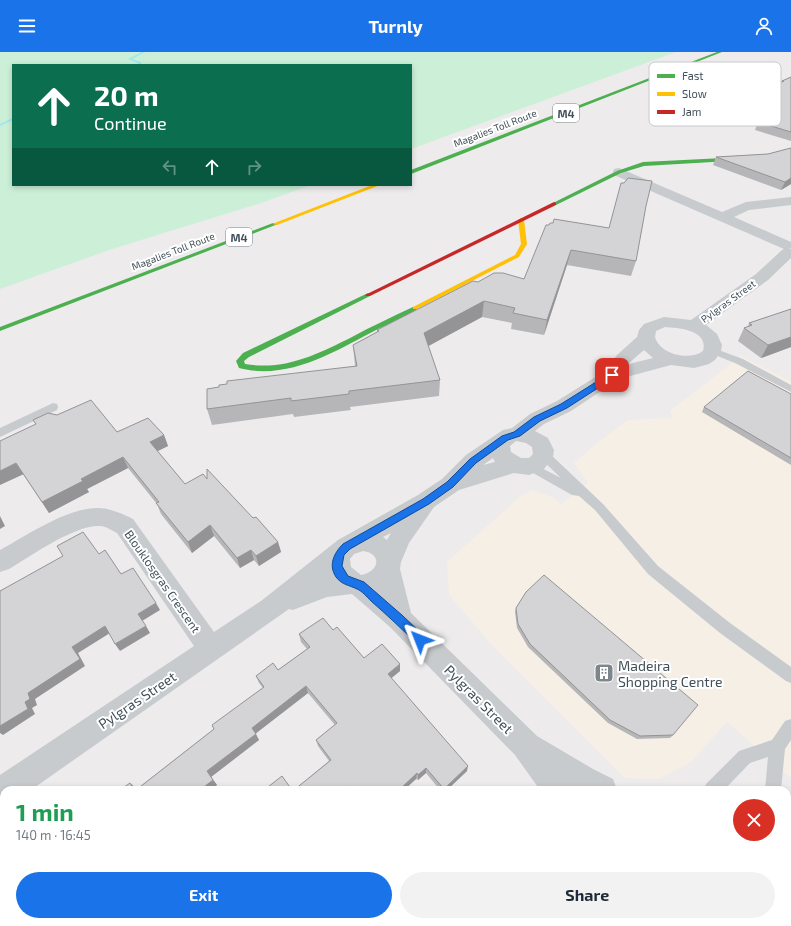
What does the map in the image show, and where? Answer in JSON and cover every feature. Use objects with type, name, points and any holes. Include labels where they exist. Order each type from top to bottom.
[{"type":"main road","name":"Magalies Toll Route","points":[[676,62],[702,52]]},
{"type":"main road","name":"Magalies Toll Route","points":[[694,62],[720,52]]},
{"type":"main road","name":"Magalies Toll Route","points":[[418,159],[554,110],[649,73]]},
{"type":"main road","name":"Magalies Toll Route","points":[[412,172],[649,80]]},
{"type":"main road","points":[[521,220],[524,244],[517,256],[314,359],[297,365],[279,368],[248,369],[242,366],[240,362],[246,355],[258,348],[619,172],[651,163],[764,157],[791,149]]},
{"type":"main road","name":"Magalies Toll Route","points":[[0,329],[374,186]]},
{"type":"street","points":[[619,172],[722,217],[789,252]]},
{"type":"street","points":[[722,217],[752,205],[791,201]]},
{"type":"street","name":"Pylgras Street","points":[[612,375],[623,359],[646,338],[646,333],[650,328],[660,323],[674,322],[694,326],[762,276],[789,252]]},
{"type":"street","points":[[646,338],[653,350],[670,359],[693,362],[702,360],[710,356],[713,350],[713,344],[710,337],[694,326]]},
{"type":"street","name":"Pylgras Street","points":[[10,786],[270,609],[347,547],[426,501],[450,485],[473,461],[537,419],[564,406],[612,375],[670,359]]},
{"type":"street","name":"Pylgras Street","points":[[450,485],[483,473],[533,459],[564,406]]},
{"type":"street","points":[[531,436],[537,440],[533,459],[508,462],[500,452],[509,438],[531,436]]},
{"type":"street","name":"Pylgras Street","points":[[388,566],[400,538],[426,501]]},
{"type":"street","name":"Blouklosgras Crescent","points":[[0,562],[63,528],[80,521],[98,517],[113,519],[125,526],[211,649]]},
{"type":"street","points":[[388,566],[383,576],[377,581],[356,584],[344,579],[339,573],[337,566],[338,559],[347,547],[362,541],[378,544],[384,549],[388,555],[388,566],[399,619]]},
{"type":"street","name":"Pylgras Street","points":[[270,609],[326,586],[356,584],[399,619],[525,745],[556,786]]},
{"type":"street","name":"Pylgras Street","points":[[525,745],[594,786]]},
{"type":"lane","points":[[713,350],[739,361],[791,389]]},
{"type":"lane","points":[[0,433],[53,407]]},
{"type":"lane","points":[[533,459],[593,502]]},
{"type":"lane","points":[[533,459],[593,502],[614,523],[653,570],[725,628],[791,676]]},
{"type":"lane","points":[[773,786],[777,746],[791,727]]},
{"type":"lane","points":[[716,786],[746,757],[777,746]]},
{"type":"shaded area","name":"Madeira Shopping Centre","points":[[741,356],[791,382],[791,778],[727,722],[691,762],[659,779],[625,778],[493,646],[449,595],[447,562],[522,495],[532,490],[553,497],[561,504],[588,483],[574,463],[597,443],[628,420],[673,418],[670,411]]},
{"type":"green space","points":[[0,52],[676,52],[412,149],[412,64],[12,64],[12,186],[308,186],[261,203],[109,250],[0,289]]},
{"type":"building","points":[[791,77],[791,132],[771,126],[781,126],[781,82],[784,81],[782,81]]},
{"type":"building","points":[[791,148],[791,178],[785,182],[716,157],[768,154]]},
{"type":"building","points":[[628,178],[652,181],[636,261],[571,250],[547,320],[513,313],[515,308],[484,301],[424,333],[440,380],[349,391],[349,394],[291,401],[291,398],[207,409],[207,389],[227,384],[227,381],[357,366],[353,345],[379,331],[377,330],[473,281],[478,282],[494,273],[503,273],[524,279],[546,225],[553,223],[554,219],[609,228],[621,183],[624,183]]},
{"type":"building","points":[[791,309],[791,337],[768,345],[744,328],[752,325],[749,323]]},
{"type":"building","points":[[748,371],[791,394],[791,458],[704,407]]},
{"type":"building","points":[[91,400],[117,432],[148,418],[164,435],[150,442],[185,484],[203,474],[207,479],[207,469],[253,518],[256,517],[278,542],[256,556],[251,550],[237,558],[210,525],[188,542],[156,503],[159,502],[123,457],[81,479],[83,481],[42,502],[16,463],[0,471],[0,441],[36,424],[33,420],[48,413],[57,415]]},
{"type":"building","points":[[83,532],[99,554],[105,550],[121,574],[133,568],[156,603],[138,614],[146,626],[115,644],[105,626],[72,647],[80,659],[28,693],[30,699],[25,702],[28,709],[0,726],[0,591],[63,556],[57,546]]},
{"type":"building","name":"Madeira Shopping Centre","points":[[544,575],[698,705],[673,735],[640,736],[610,720],[530,644],[518,624],[516,608],[526,592]]},
{"type":"building","points":[[323,618],[333,630],[337,627],[364,658],[382,644],[400,664],[388,674],[468,766],[447,786],[441,786],[426,768],[418,775],[417,773],[403,786],[299,786],[331,760],[316,740],[337,723],[306,686],[252,728],[256,734],[207,771],[213,780],[205,786],[141,786],[214,729],[212,725],[264,687],[256,676],[273,663],[278,670],[310,647],[299,634]]},
{"type":"building","points":[[282,776],[289,786],[269,786]]},
{"type":"waterway","points":[[140,64],[130,59],[144,52]]},
{"type":"waterway","points":[[0,125],[12,119]]},
{"type":"traffic: fast","points":[[694,62],[720,52]]},
{"type":"traffic: fast","points":[[412,172],[649,80]]},
{"type":"traffic: fast","points":[[554,204],[619,172],[643,164],[764,157],[791,149]]},
{"type":"traffic: fast","points":[[0,329],[275,224]]},
{"type":"traffic: fast","points":[[368,295],[246,355],[240,361],[242,366],[257,369],[272,369],[300,363],[328,352],[415,308]]},
{"type":"traffic: slow","points":[[275,224],[374,186]]},
{"type":"traffic: slow","points":[[415,308],[517,256],[524,244],[521,220]]},
{"type":"traffic: jam","points":[[368,295],[554,204]]},
{"type":"place","name":"Madeira Shopping Centre","points":[[604,673]]},
{"type":"route","points":[[420,640],[399,619],[360,585],[344,579],[339,573],[337,566],[341,552],[346,546],[354,543],[426,501],[450,485],[473,461],[505,438],[510,435],[517,434],[537,419],[564,406],[612,375]]}]
